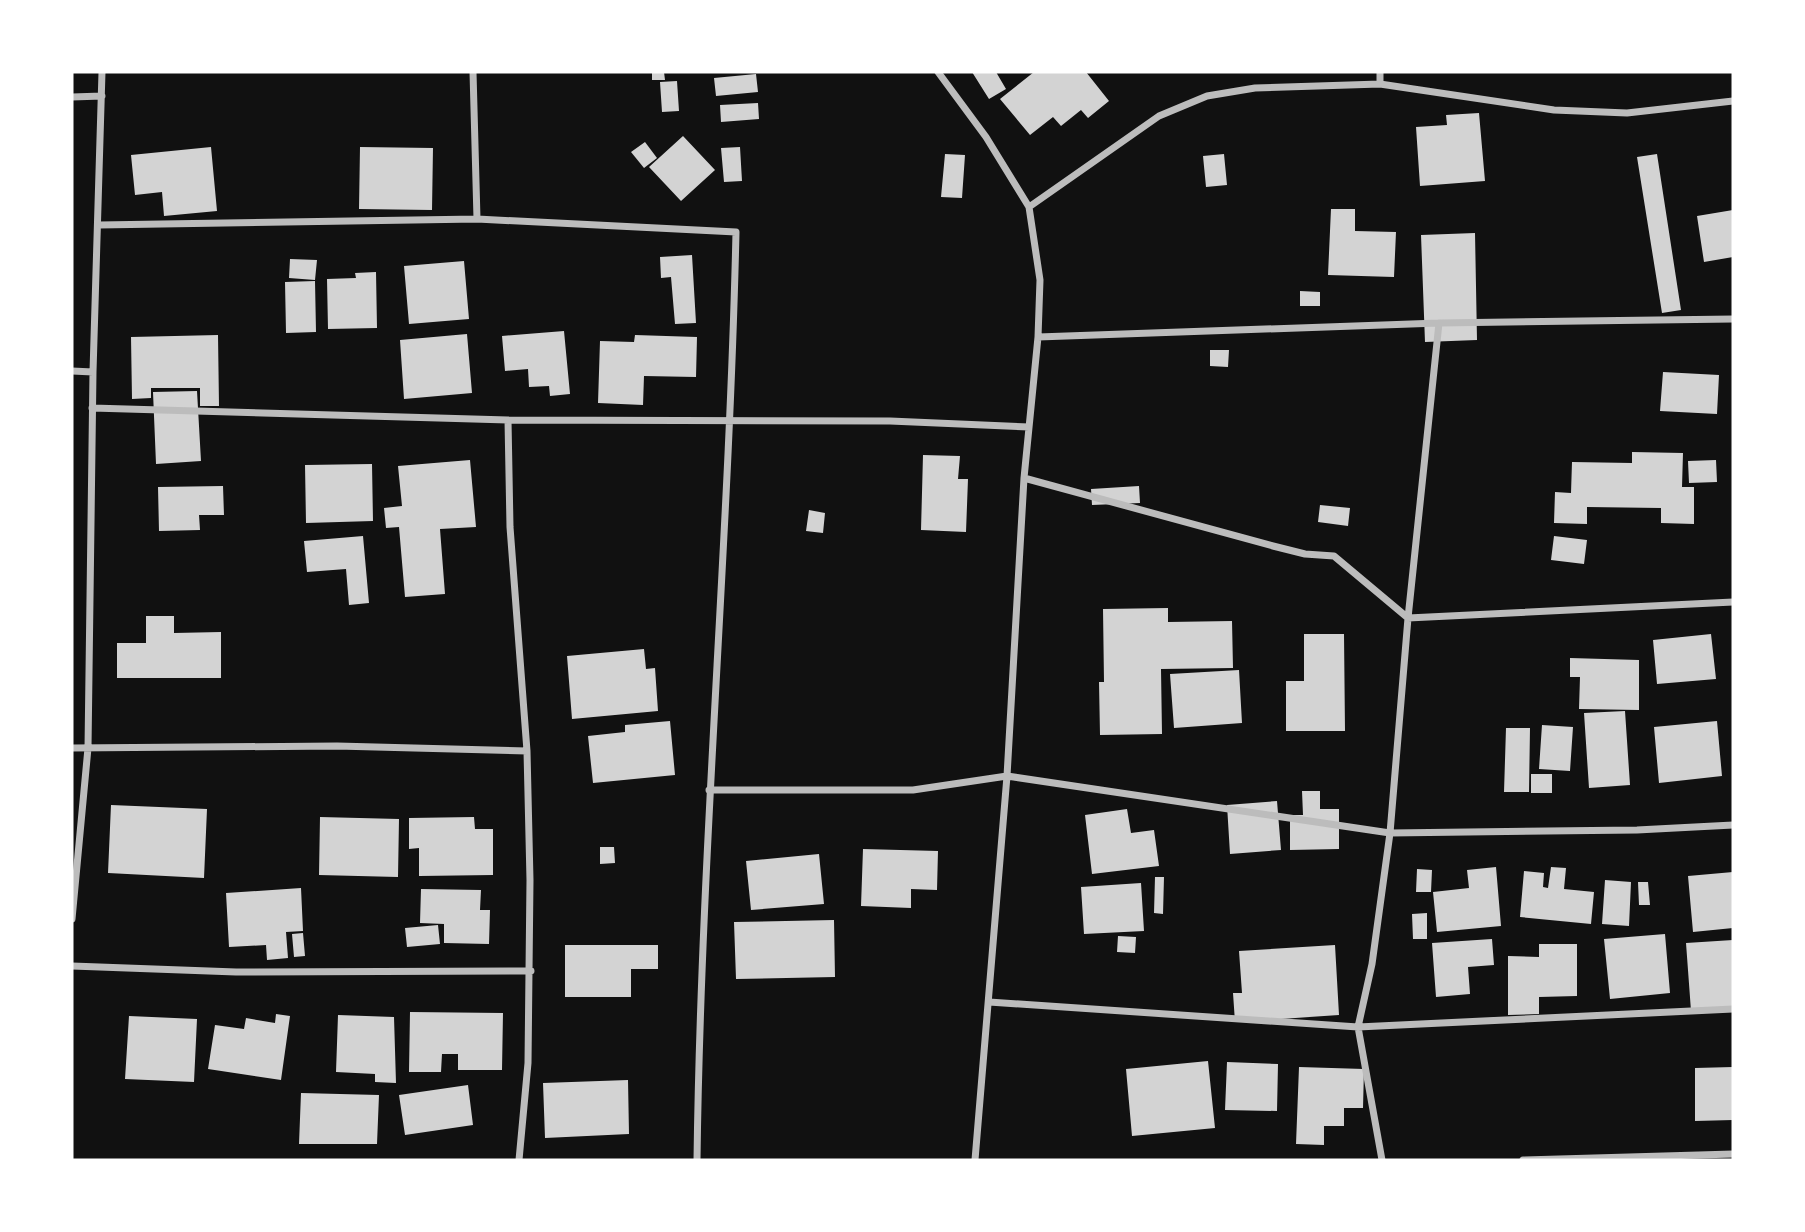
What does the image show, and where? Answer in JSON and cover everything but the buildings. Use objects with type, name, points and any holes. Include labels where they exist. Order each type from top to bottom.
[{"type":"street","points":[[72,919],[88,748],[92,408],[102,72]]},
{"type":"street","points":[[473,72],[477,219]]},
{"type":"street","points":[[938,72],[986,137],[1029,207],[1040,280],[1038,337],[1024,478],[1007,776],[997,866],[989,1002],[975,1160]]},
{"type":"street","points":[[1380,72],[1380,85]]},
{"type":"street","points":[[1029,207],[1159,116],[1207,96],[1255,88],[1380,85],[1566,111],[1628,113],[1733,101]]},
{"type":"street","points":[[72,97],[102,96]]},
{"type":"street","points":[[99,225],[477,219],[736,232],[732,421],[701,965],[697,1160]]},
{"type":"street","points":[[1038,337],[1439,323],[1733,319]]},
{"type":"street","points":[[1382,1160],[1358,1027],[1372,964],[1390,833],[1408,618],[1439,323]]},
{"type":"street","points":[[72,371],[93,372]]},
{"type":"street","points":[[92,408],[508,420],[890,421],[1028,427]]},
{"type":"street","points":[[508,420],[511,540],[527,751],[531,971],[528,1063],[519,1160]]},
{"type":"street","points":[[1024,478],[1273,547],[1305,554],[1334,556],[1408,618],[1733,602]]},
{"type":"street","points":[[72,748],[337,746],[527,751]]},
{"type":"street","points":[[709,790],[913,790],[1007,776],[1390,833],[1625,830],[1733,825]]},
{"type":"street","points":[[72,966],[236,972],[531,971]]},
{"type":"street","points":[[989,1002],[1358,1027],[1733,1009]]},
{"type":"street","points":[[1523,1160],[1733,1154]]}]
